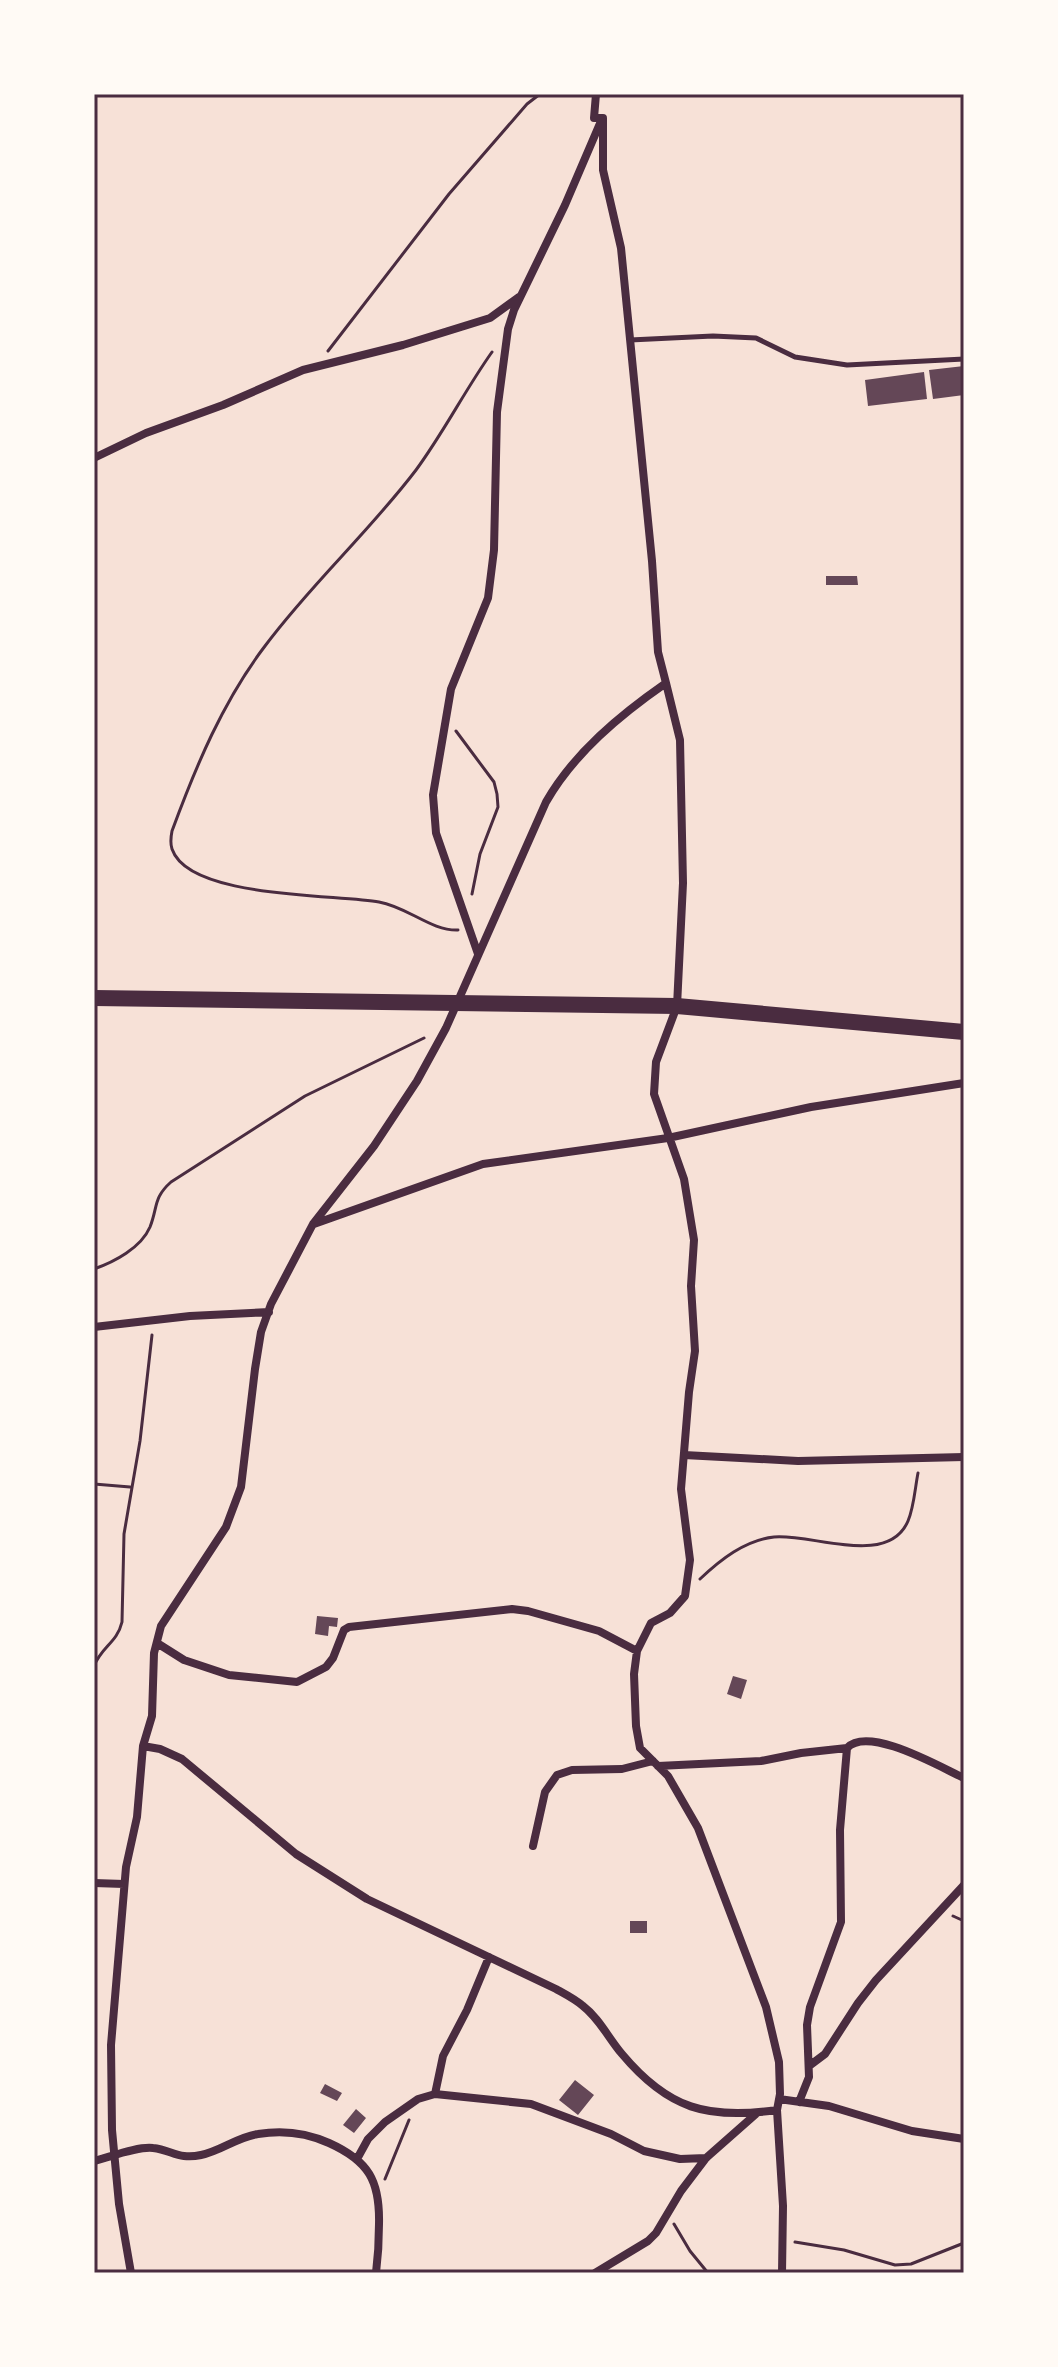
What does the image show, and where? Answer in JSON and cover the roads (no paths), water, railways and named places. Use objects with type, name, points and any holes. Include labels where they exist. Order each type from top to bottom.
[{"type":"main road","points":[[94,998],[677,1006],[964,1032]]},
{"type":"street","points":[[596,94],[594,118],[603,118]]},
{"type":"street","points":[[479,954],[448,872],[433,816],[433,795],[457,670],[488,598],[494,550],[497,412],[508,329],[603,118]]},
{"type":"street","points":[[603,118],[603,170],[621,248],[658,652],[676,718],[681,762],[683,883],[677,1006],[654,1071],[655,1102],[684,1179],[694,1240],[691,1286],[695,1343],[681,1489],[690,1560],[688,1589],[680,1605],[651,1623],[637,1651],[634,1674],[637,1737],[640,1748],[668,1776],[698,1828],[766,2007],[779,2062],[777,2110],[782,2273]]},
{"type":"street","points":[[94,458],[146,433],[316,366],[403,345],[490,318],[523,295]]},
{"type":"street","points":[[131,2273],[119,2204],[112,2130],[111,2045],[124,1884],[137,1817],[143,1746],[152,1716],[154,1653],[161,1626],[226,1527],[237,1498],[247,1451],[261,1332],[290,1264],[313,1224],[404,1104],[446,1028],[546,802],[559,780],[601,736],[666,683]]},
{"type":"street","points":[[313,1224],[468,1168],[668,1138],[811,1107],[964,1083]]},
{"type":"street","points":[[94,1327],[269,1312]]},
{"type":"street","points":[[684,1455],[798,1461],[964,1457]]},
{"type":"street","points":[[157,1643],[184,1660],[219,1673],[241,1678],[297,1682],[326,1667],[344,1630],[354,1625],[512,1609],[599,1631],[637,1651]]},
{"type":"street","points":[[533,1846],[545,1792],[557,1775],[572,1770],[761,1761],[847,1748],[863,1741],[886,1744],[964,1778]]},
{"type":"street","points":[[143,1746],[160,1749],[182,1759],[296,1854],[367,1899],[556,1989],[584,2006],[642,2076],[679,2102],[715,2113],[777,2110]]},
{"type":"street","points":[[799,2102],[808,2081],[807,2025],[810,2007],[838,1932],[842,1911],[840,1830],[847,1748]]},
{"type":"street","points":[[94,1883],[124,1884]]},
{"type":"street","points":[[809,2066],[825,2054],[876,1980],[964,1885]]},
{"type":"street","points":[[435,2094],[443,2056],[489,1957]]},
{"type":"street","points":[[357,2159],[368,2139],[385,2122],[409,2105],[435,2094],[531,2104],[611,2134],[644,2151],[680,2159],[706,2158]]},
{"type":"street","points":[[779,2099],[829,2106],[912,2131],[964,2139]]},
{"type":"street","points":[[595,2273],[648,2241],[706,2158],[757,2113]]},
{"type":"street","points":[[94,2161],[148,2147],[180,2157],[199,2155],[238,2138],[275,2132],[317,2138],[342,2148],[369,2171],[378,2194],[376,2273]]},
{"type":"lane","points":[[630,340],[713,336],[756,338],[795,357],[847,365],[964,359]]}]
